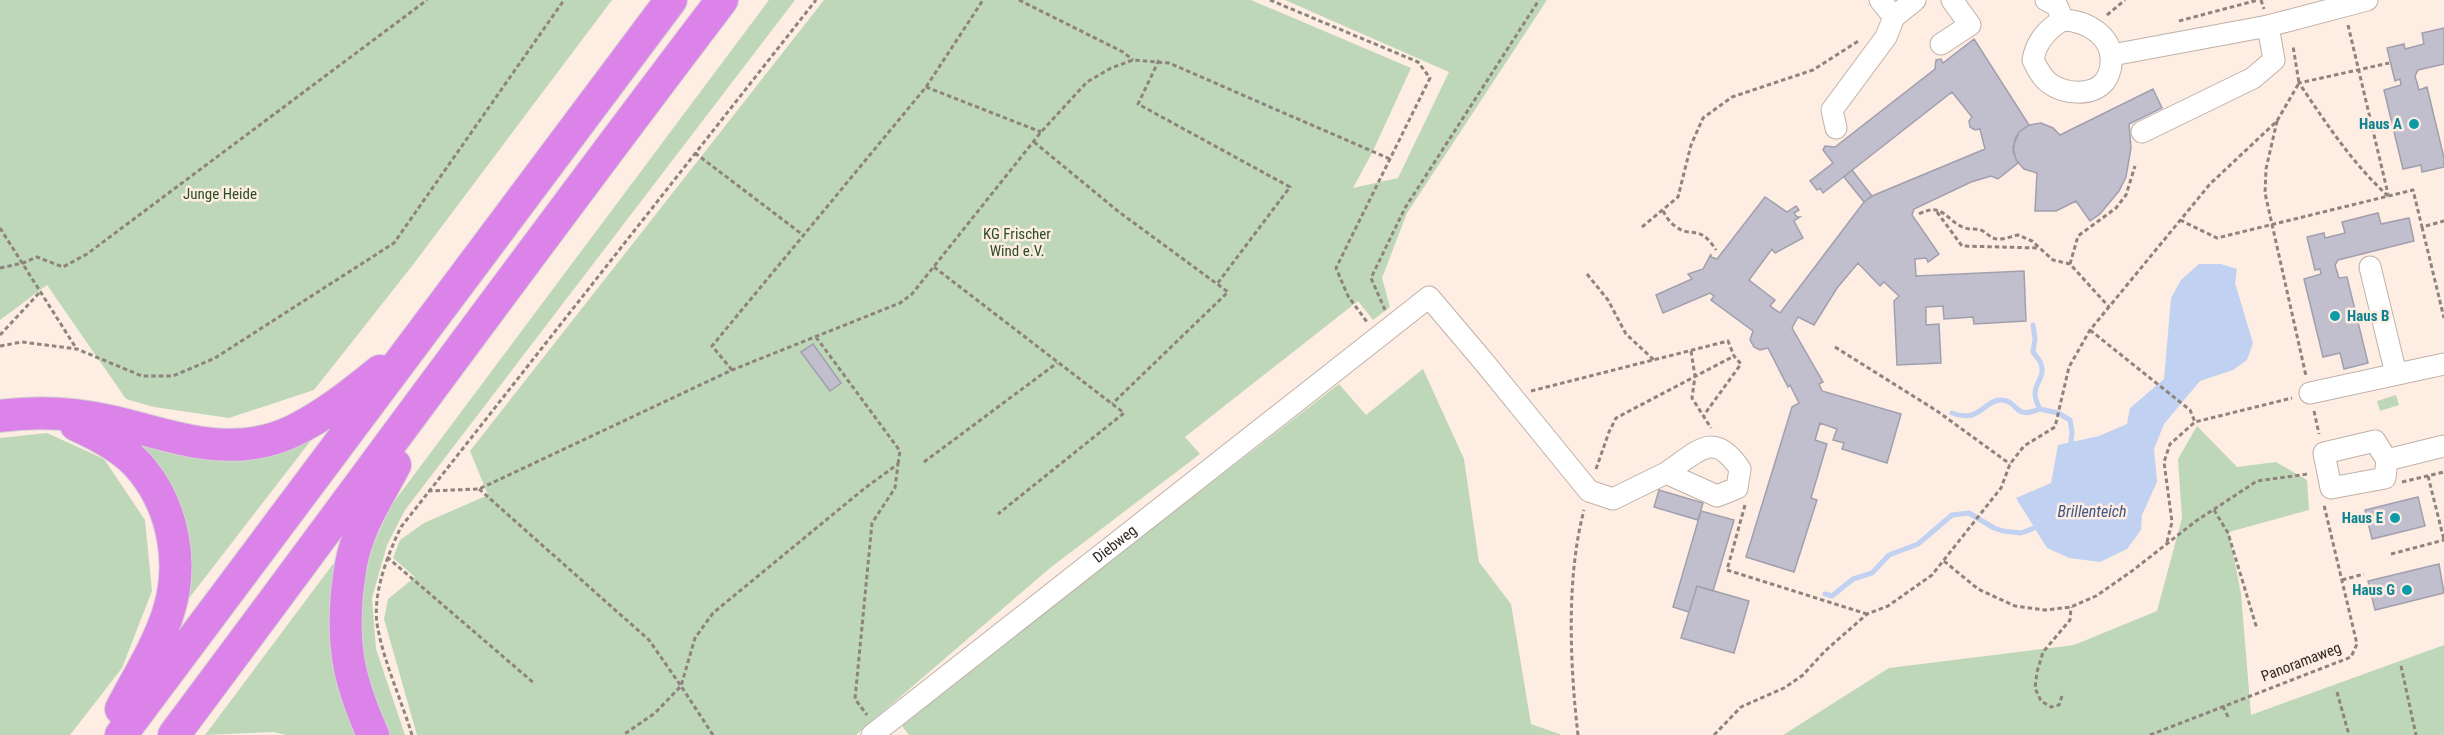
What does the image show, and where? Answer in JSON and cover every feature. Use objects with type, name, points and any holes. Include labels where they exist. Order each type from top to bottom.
[{"type":"highway","points":[[121,735],[671,0]]},
{"type":"highway","points":[[174,735],[436,384],[542,237],[722,0]]},
{"type":"highway","points":[[0,416],[21,413],[50,414],[109,421],[200,444],[226,445],[264,441],[292,432],[317,417],[366,383],[419,337]]},
{"type":"highway","points":[[373,735],[356,695],[346,658],[345,616],[350,570],[355,547],[367,520],[436,384]]},
{"type":"highway","points":[[50,414],[86,429],[116,447],[143,471],[164,504],[175,544],[175,588],[169,613],[108,735]]},
{"type":"street","points":[[1880,0],[1894,17]]},
{"type":"street","points":[[1836,128],[1832,110],[1887,37],[1894,17],[1915,0]]},
{"type":"street","points":[[1941,44],[1970,25],[1952,0]]},
{"type":"street","points":[[2046,0],[2057,6],[2063,20]]},
{"type":"street","points":[[2112,55],[2277,23],[2367,0]]},
{"type":"street","points":[[2063,20],[2076,21],[2091,27],[2107,41],[2112,55],[2111,68],[2105,82],[2092,91],[2077,93],[2048,83],[2033,60],[2035,50],[2051,26],[2063,20]]},
{"type":"street","points":[[2142,132],[2253,78],[2274,60],[2277,23]]},
{"type":"street","points":[[2370,267],[2396,374]]},
{"type":"street","name":"Diebweg","points":[[875,733],[1363,361],[1388,328],[1429,297],[1512,396]]},
{"type":"street","points":[[2310,393],[2444,364]]},
{"type":"street","points":[[1512,396],[1589,491],[1613,499],[1666,473],[1704,448],[1718,447],[1730,454],[1740,469],[1737,488],[1717,496],[1666,473]]},
{"type":"street","points":[[2375,441],[2387,460],[2385,478],[2331,470],[2375,441]]},
{"type":"street","points":[[2387,460],[2444,446]]},
{"type":"path","points":[[0,268],[37,257],[63,267],[87,254],[428,0]]},
{"type":"path","points":[[0,346],[22,342],[77,349],[142,376],[173,376],[215,358],[394,243],[564,0]]},
{"type":"path","points":[[412,735],[377,628],[378,592],[387,557],[401,527],[816,0]]},
{"type":"path","points":[[732,370],[712,346],[926,87],[982,0]]},
{"type":"path","points":[[1019,0],[1123,52],[1133,60]]},
{"type":"path","points":[[1270,0],[1418,62],[1430,78],[1336,268],[1348,296],[1388,328]]},
{"type":"path","points":[[1388,328],[1371,278],[1405,208],[1539,0]]},
{"type":"path","points":[[2091,27],[2125,0]]},
{"type":"path","points":[[2172,23],[2258,0]]},
{"type":"path","points":[[2344,6],[2388,196]]},
{"type":"path","points":[[1642,227],[1678,197],[1691,145],[1703,118],[1732,97],[1814,70],[1894,17]]},
{"type":"path","points":[[2277,23],[2295,53],[2299,83],[2367,177],[2388,196]]},
{"type":"path","points":[[428,491],[479,489],[732,370],[900,303],[912,294],[1041,132],[1087,82],[1111,68],[1133,60],[1159,60],[1169,63],[1390,159]]},
{"type":"path","points":[[1159,60],[1138,104],[1290,187],[1217,284]]},
{"type":"path","points":[[1714,735],[1741,707],[1784,688],[1803,675],[1825,651],[1867,614],[1888,606],[1914,590],[1944,561],[2001,488],[2010,464],[2024,446],[2055,427],[2069,367],[2090,330],[2210,184],[2277,121],[2299,83],[2389,63]]},
{"type":"path","points":[[926,87],[1041,132]]},
{"type":"path","points":[[1944,561],[1978,589],[2015,606],[2045,610],[2071,607],[2096,596],[2257,481],[2331,470],[2310,393],[2265,193],[2266,169],[2277,121]]},
{"type":"path","points":[[1033,142],[1119,212],[1228,292],[1112,404]]},
{"type":"path","points":[[695,153],[803,235]]},
{"type":"path","points":[[2070,264],[2078,236],[2116,208],[2126,195],[2135,166]]},
{"type":"path","points":[[2180,220],[2217,238],[2413,190],[2444,318]]},
{"type":"path","points":[[1919,214],[1936,210],[1947,214],[1966,228],[1981,229],[1991,237],[1999,239],[2018,235],[2040,248],[2053,260],[2070,264],[2109,307]]},
{"type":"path","points":[[1936,210],[1962,246],[2040,248]]},
{"type":"path","points":[[1662,211],[1676,227],[1699,232],[1711,242],[1716,250]]},
{"type":"path","points":[[2422,226],[2444,221]]},
{"type":"path","points":[[0,228],[77,349]]},
{"type":"path","points":[[1999,239],[2001,248]]},
{"type":"path","points":[[934,267],[1124,413],[998,514]]},
{"type":"path","points":[[1587,274],[1608,300],[1626,334],[1655,361]]},
{"type":"path","points":[[0,336],[41,291]]},
{"type":"path","points":[[2090,330],[2190,410],[2195,422]]},
{"type":"path","points":[[816,337],[900,451],[895,488],[872,523],[855,699],[875,733]]},
{"type":"path","points":[[1512,396],[1728,341],[1734,356],[1741,364],[1704,415]]},
{"type":"path","points":[[1835,347],[1937,411],[2010,464]]},
{"type":"path","points":[[1691,351],[1695,376],[1692,398],[1709,421],[1718,447]]},
{"type":"path","points":[[1578,735],[1572,651],[1574,569],[1580,526],[1608,432],[1616,418],[1734,356]]},
{"type":"path","points":[[924,462],[1058,363]]},
{"type":"path","points":[[2166,544],[2172,522],[2164,462],[2170,444],[2195,422],[2310,393]]},
{"type":"path","points":[[623,735],[655,713],[681,686],[695,638],[713,613],[865,488],[898,464]]},
{"type":"path","name":"Panoramaweg","points":[[2150,735],[2351,657],[2357,644],[2323,501],[2343,496],[2331,470]]},
{"type":"path","points":[[2391,554],[2444,540],[2428,476]]},
{"type":"path","points":[[1737,488],[1746,503],[1726,570],[1867,614]]},
{"type":"path","points":[[479,489],[649,640],[712,735]]},
{"type":"path","points":[[2214,510],[2228,533],[2258,629]]},
{"type":"path","points":[[387,557],[535,684]]},
{"type":"path","points":[[2342,580],[2364,574]]},
{"type":"path","points":[[2062,696],[2059,705],[2051,707],[2041,701],[2035,688],[2043,652],[2070,620],[2071,607]]},
{"type":"path","points":[[2401,666],[2416,735]]},
{"type":"path","points":[[2337,692],[2349,735]]},
{"type":"path","points":[[2223,706],[2229,719]]},
{"type":"green space","name":"Junge Heide","points":[[0,0],[612,0],[412,266],[314,390],[229,418],[154,407],[126,399],[47,285],[0,320]]},
{"type":"green space","points":[[769,0],[795,0],[405,510],[387,545],[372,598],[376,649],[405,735],[385,735],[360,666],[356,614],[362,576],[393,503]]},
{"type":"green space","name":"KG Frischer Wind e.V.","points":[[824,0],[1251,0],[1411,68],[1373,151],[1353,188],[1398,178],[1449,72],[1285,0],[1547,0],[1407,213],[1382,278],[1390,307],[1373,320],[1358,301],[1185,437],[1200,454],[1050,568],[856,735],[417,735],[384,619],[388,599],[415,577],[393,558],[400,540],[424,523],[488,495],[470,451]]},
{"type":"green space","points":[[1423,369],[1464,459],[1479,562],[1511,604],[1531,724],[1562,735],[909,735],[902,726],[1067,594],[1339,384],[1366,415]]},
{"type":"green space","points":[[2396,395],[2399,405],[2380,411],[2377,401]]},
{"type":"green space","points":[[2197,426],[2237,467],[2276,462],[2307,480],[2309,510],[2229,532],[2241,594],[2251,715],[2444,645],[2444,735],[1783,735],[1889,668],[2074,645],[2157,611],[2182,518],[2178,459]]},
{"type":"green space","points":[[319,430],[183,606],[187,547],[102,431]]},
{"type":"green space","points":[[47,433],[104,459],[145,520],[152,591],[122,668],[70,735],[0,735],[0,438]]},
{"type":"green space","points":[[342,552],[360,735],[286,735],[273,732],[205,735]]},
{"type":"water","name":"Brillenteich","points":[[2199,264],[2221,264],[2237,269],[2235,283],[2253,343],[2247,360],[2233,370],[2200,381],[2164,424],[2154,449],[2157,482],[2142,515],[2141,530],[2127,549],[2100,562],[2069,558],[2047,548],[2016,498],[2051,483],[2058,445],[2099,436],[2127,424],[2130,408],[2164,379],[2171,298],[2181,280]]},
{"type":"building","name":"Haus A","points":[[2444,28],[2444,64],[2418,70],[2415,76],[2419,90],[2427,87],[2444,158],[2444,167],[2422,172],[2421,165],[2403,169],[2384,90],[2401,85],[2400,79],[2395,81],[2387,48],[2404,44],[2405,49],[2424,44],[2422,33]]},
{"type":"building","points":[[1974,39],[2029,125],[2019,132],[2015,139],[2013,152],[2018,163],[1998,179],[1991,176],[1971,182],[1914,209],[1912,215],[1939,254],[1928,262],[1926,258],[1915,259],[1916,276],[2024,271],[2026,321],[1974,324],[1973,317],[1944,319],[1943,306],[1926,307],[1926,325],[1939,324],[1941,363],[1897,365],[1894,301],[1899,296],[1884,282],[1880,286],[1858,263],[1837,288],[1814,325],[1798,317],[1792,328],[1823,382],[1819,384],[1822,391],[1901,414],[1887,463],[1842,449],[1844,443],[1833,440],[1837,429],[1820,423],[1815,440],[1827,444],[1811,498],[1817,500],[1794,572],[1746,557],[1792,407],[1799,403],[1768,348],[1760,350],[1754,347],[1750,340],[1753,331],[1711,300],[1714,296],[1710,293],[1663,313],[1656,295],[1692,279],[1688,274],[1703,269],[1711,254],[1711,257],[1717,259],[1765,197],[1787,212],[1796,206],[1799,210],[1794,213],[1800,217],[1794,221],[1803,238],[1775,253],[1772,249],[1749,280],[1775,300],[1770,306],[1780,313],[1864,202],[1872,196],[1985,149],[1980,129],[1975,130],[1970,127],[1969,121],[1972,117],[1952,92],[1823,193],[1820,188],[1817,190],[1810,181],[1833,163],[1823,150],[1825,146],[1835,147],[1935,69],[1936,60],[1941,59],[1943,63]]},
{"type":"building","points":[[2153,89],[2162,108],[2129,124],[2131,148],[2126,177],[2119,191],[2100,214],[2090,221],[2076,201],[2056,211],[2035,211],[2037,173],[2024,169],[2016,160],[2013,147],[2019,132],[2029,125],[2041,123],[2053,128],[2060,135]]},
{"type":"building","points":[[1852,170],[1872,196],[1864,202],[1844,177]]},
{"type":"building","name":"Haus B","points":[[2378,213],[2381,224],[2409,218],[2414,241],[2338,260],[2335,265],[2339,278],[2347,277],[2368,363],[2344,369],[2340,353],[2323,357],[2304,279],[2321,274],[2320,269],[2315,270],[2307,237],[2324,233],[2325,238],[2345,233],[2342,222]]},
{"type":"building","points":[[813,344],[841,383],[830,391],[801,352]]},
{"type":"building","points":[[1659,490],[1703,503],[1698,520],[1654,507]]},
{"type":"building","name":"Haus E","points":[[2418,497],[2425,526],[2372,539],[2365,510]]},
{"type":"building","points":[[1701,511],[1734,520],[1713,591],[1697,586],[1689,612],[1673,607]]},
{"type":"building","name":"Haus G","points":[[2439,564],[2444,593],[2375,610],[2368,581]]},
{"type":"building","points":[[1697,586],[1749,601],[1734,653],[1681,638]]},
{"type":"waterway","points":[[2033,325],[2035,339],[2033,352],[2042,370],[2035,394],[2036,401],[2040,409],[2058,413],[2070,420],[2071,442]]},
{"type":"waterway","points":[[1952,413],[1961,416],[1969,415],[2001,400],[2011,403],[2020,411],[2031,412],[2040,409]]},
{"type":"waterway","points":[[1825,594],[1832,596],[1853,579],[1872,573],[1889,555],[1918,544],[1952,515],[1969,513],[2003,531],[2021,533],[2034,528]]},
{"type":"place","name":"Haus A","points":[[2414,124]]},
{"type":"place","name":"Haus B","points":[[2335,316]]},
{"type":"place","name":"Haus E","points":[[2395,518]]},
{"type":"place","name":"Haus G","points":[[2407,590]]}]
